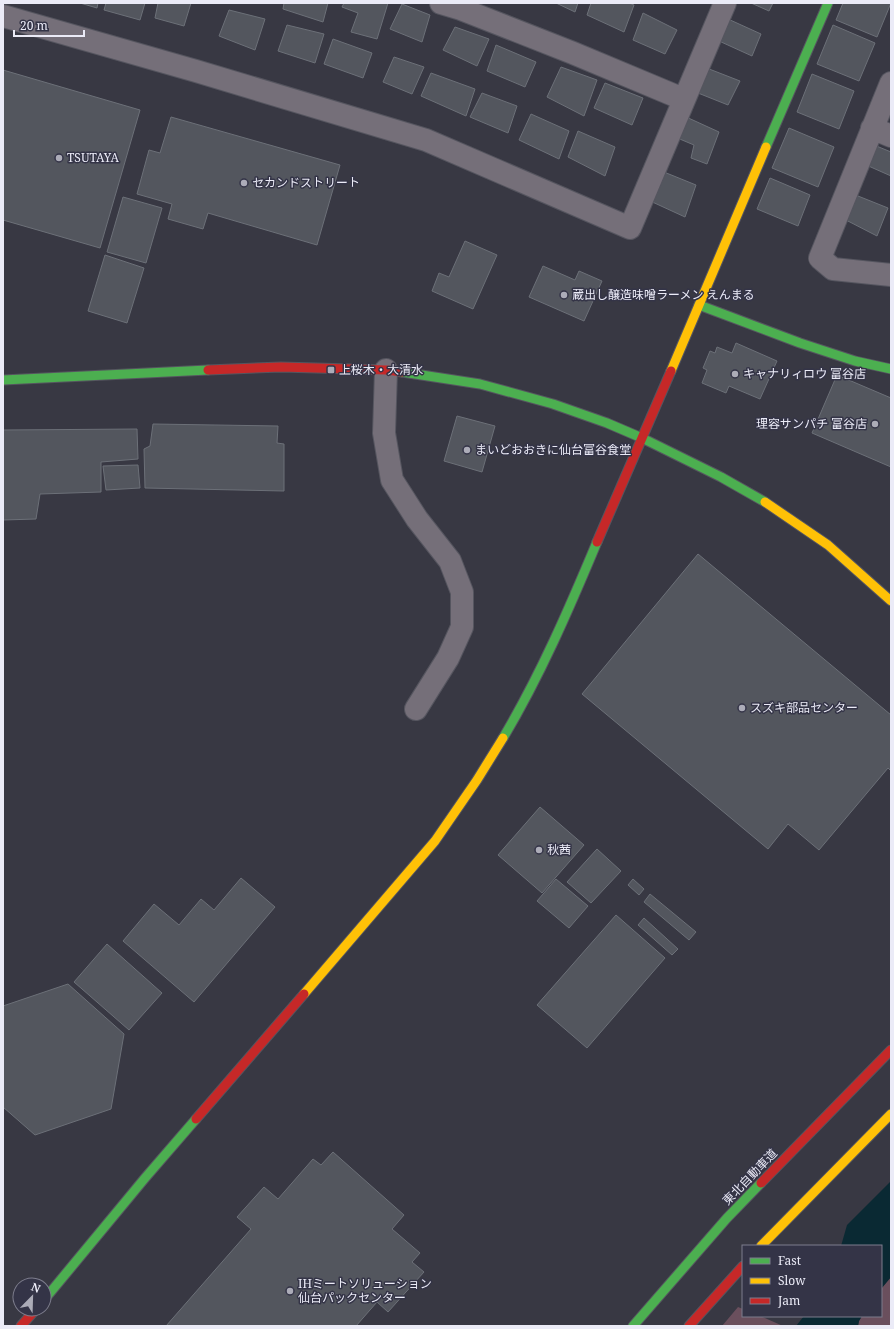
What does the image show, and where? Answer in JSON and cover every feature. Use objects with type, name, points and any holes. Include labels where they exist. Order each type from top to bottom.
[{"type":"main road","points":[[52,1290],[145,1178],[352,940],[435,841],[481,774],[507,731],[531,688],[575,594],[828,3]]},
{"type":"main road","points":[[698,305],[800,343],[855,361],[891,369]]},
{"type":"main road","points":[[3,380],[281,367],[386,370],[488,386],[553,404],[642,438],[721,477],[770,505],[828,545],[891,601]]},
{"type":"main road","name":"東北自動車道","points":[[633,1326],[727,1218],[891,1050]]},
{"type":"main road","points":[[762,1245],[891,1114]]},
{"type":"main road","points":[[690,1326],[742,1267]]},
{"type":"main road","points":[[21,1326],[29,1317]]},
{"type":"street","points":[[441,3],[573,53],[683,99]]},
{"type":"street","points":[[3,16],[196,71],[426,140],[630,228],[683,99],[725,3]]},
{"type":"street","points":[[891,83],[882,132],[820,258],[833,270],[891,275]]},
{"type":"street","points":[[386,370],[384,433],[392,480],[418,519],[450,561],[462,592],[462,627],[448,658],[416,709]]},
{"type":"shaded area","points":[[891,1277],[891,1326],[858,1326],[861,1317],[882,1317],[882,1288]]},
{"type":"shaded area","points":[[738,1307],[742,1309],[742,1317],[762,1317],[783,1326],[722,1326]]},
{"type":"water","points":[[891,1181],[891,1277],[882,1288],[882,1245],[841,1245],[847,1225]]},
{"type":"water","points":[[803,1317],[861,1317],[858,1326],[796,1326]]},
{"type":"building","points":[[80,3],[98,3],[97,8]]},
{"type":"building","points":[[106,3],[145,3],[140,20],[104,10]]},
{"type":"building","points":[[158,3],[191,3],[184,26],[155,18]]},
{"type":"building","points":[[284,3],[328,3],[323,22],[283,9]]},
{"type":"building","points":[[344,3],[388,3],[377,39],[351,32],[358,13],[342,7]]},
{"type":"building","points":[[556,3],[578,3],[575,12]]},
{"type":"building","points":[[591,3],[629,3],[634,5],[624,32],[587,15]]},
{"type":"building","points":[[751,3],[773,3],[769,11]]},
{"type":"building","points":[[843,3],[891,3],[877,37],[836,20]]},
{"type":"building","points":[[402,4],[430,15],[422,42],[390,29]]},
{"type":"building","points":[[229,10],[265,19],[255,50],[219,36]]},
{"type":"building","points":[[643,13],[677,30],[665,54],[633,40]]},
{"type":"building","points":[[728,19],[761,34],[752,56],[719,41]]},
{"type":"building","points":[[287,25],[324,34],[315,63],[278,51]]},
{"type":"building","points":[[833,25],[875,43],[859,81],[817,64]]},
{"type":"building","points":[[455,27],[489,39],[477,66],[443,50]]},
{"type":"building","points":[[333,39],[372,53],[363,78],[324,64]]},
{"type":"building","points":[[496,45],[536,62],[525,87],[487,71]]},
{"type":"building","points":[[394,57],[424,67],[412,94],[383,82]]},
{"type":"building","points":[[561,67],[597,80],[584,116],[547,97]]},
{"type":"building","points":[[704,67],[740,81],[728,105],[693,91]]},
{"type":"building","points":[[3,70],[140,110],[100,248],[3,220]]},
{"type":"building","points":[[431,73],[475,89],[466,116],[421,96]]},
{"type":"building","points":[[812,74],[854,91],[839,129],[797,112]]},
{"type":"building","points":[[605,83],[643,98],[632,125],[594,108]]},
{"type":"building","points":[[482,93],[517,106],[508,133],[470,117]]},
{"type":"building","points":[[531,114],[569,131],[559,159],[519,140]]},
{"type":"building","points":[[684,116],[719,132],[707,164],[691,158],[694,145],[675,137]]},
{"type":"building","points":[[171,117],[340,165],[317,245],[208,213],[203,229],[168,219],[172,204],[137,194],[149,150],[160,153]]},
{"type":"building","points":[[789,128],[834,147],[818,187],[772,168]]},
{"type":"building","points":[[578,131],[615,147],[605,176],[568,157]]},
{"type":"building","points":[[874,145],[891,152],[891,176],[864,164]]},
{"type":"building","points":[[659,170],[696,185],[685,217],[648,200]]},
{"type":"building","points":[[770,178],[810,195],[798,226],[757,209]]},
{"type":"building","points":[[853,194],[888,208],[877,236],[844,219]]},
{"type":"building","points":[[123,197],[162,208],[146,263],[107,252]]},
{"type":"building","points":[[465,241],[497,255],[473,309],[432,291],[439,273],[449,277]]},
{"type":"building","points":[[105,255],[144,268],[127,323],[88,311]]},
{"type":"building","points":[[543,266],[575,280],[579,271],[602,281],[584,321],[529,297]]},
{"type":"building","points":[[736,343],[777,361],[760,399],[729,386],[726,393],[702,383],[707,370],[703,368],[710,351],[715,353],[717,347],[732,353]]},
{"type":"building","points":[[837,375],[891,398],[891,467],[812,433]]},
{"type":"building","points":[[457,416],[495,426],[482,472],[444,461]]},
{"type":"building","points":[[153,424],[278,426],[277,443],[284,444],[284,491],[145,488],[144,449],[150,446]]},
{"type":"building","points":[[137,429],[138,459],[101,462],[101,492],[40,494],[36,519],[3,520],[3,430]]},
{"type":"building","points":[[138,465],[140,488],[106,490],[103,466]]},
{"type":"building","points":[[698,554],[891,715],[891,771],[888,768],[819,850],[788,824],[768,849],[582,694]]},
{"type":"building","points":[[540,807],[584,845],[542,893],[498,855]]},
{"type":"building","points":[[597,849],[621,871],[591,903],[567,882]]},
{"type":"building","points":[[241,878],[275,907],[194,1002],[123,941],[154,904],[179,925],[201,899],[214,910]]},
{"type":"building","points":[[556,879],[588,906],[569,928],[537,901]]},
{"type":"building","points":[[633,879],[644,889],[639,895],[628,885]]},
{"type":"building","points":[[650,894],[696,932],[689,940],[644,902]]},
{"type":"building","points":[[616,915],[665,958],[587,1048],[537,1005]]},
{"type":"building","points":[[644,918],[678,949],[672,955],[638,925]]},
{"type":"building","points":[[107,944],[162,993],[129,1030],[74,982]]},
{"type":"building","points":[[68,984],[124,1034],[111,1109],[35,1135],[3,1107],[3,1006]]},
{"type":"building","points":[[333,1152],[404,1215],[392,1229],[420,1253],[412,1262],[424,1272],[388,1312],[377,1302],[356,1326],[166,1326],[251,1229],[237,1217],[264,1187],[278,1199],[313,1159],[321,1165]]},
{"type":"traffic: fast","points":[[766,147],[828,3]]},
{"type":"traffic: fast","points":[[699,305],[800,343],[855,361],[891,369]]},
{"type":"traffic: fast","points":[[3,380],[208,370]]},
{"type":"traffic: fast","points":[[402,372],[480,384],[553,404],[607,423],[642,438],[721,477],[765,502]]},
{"type":"traffic: fast","points":[[503,738],[517,715],[542,666],[597,542]]},
{"type":"traffic: fast","points":[[52,1290],[196,1119]]},
{"type":"traffic: fast","points":[[633,1326],[727,1218],[761,1183]]},
{"type":"traffic: slow","points":[[671,371],[766,147]]},
{"type":"traffic: slow","points":[[765,502],[828,545],[891,601]]},
{"type":"traffic: slow","points":[[304,994],[435,841],[477,780],[503,738]]},
{"type":"traffic: slow","points":[[762,1245],[891,1114]]},
{"type":"traffic: jam","points":[[208,370],[281,367],[386,370],[402,372]]},
{"type":"traffic: jam","points":[[597,542],[671,371]]},
{"type":"traffic: jam","points":[[196,1119],[304,994]]},
{"type":"traffic: jam","points":[[761,1183],[891,1050]]},
{"type":"traffic: jam","points":[[689,1326],[742,1267]]},
{"type":"traffic: jam","points":[[21,1326],[29,1317]]},
{"type":"place","name":"TSUTAYA","points":[[59,158]]},
{"type":"place","name":"セカンドストリート","points":[[244,183]]},
{"type":"place","name":"蔵出し醸造味噌ラーメン えんまる","points":[[564,295]]},
{"type":"place","name":"上桜木・大清水","points":[[331,370]]},
{"type":"place","name":"キャナリィロウ 富谷店","points":[[735,374]]},
{"type":"place","name":"理容サンパチ 富谷店","points":[[875,424]]},
{"type":"place","name":"まいどおおきに仙台富谷食堂","points":[[467,450]]},
{"type":"place","name":"スズキ部品センター","points":[[742,708]]},
{"type":"place","name":"秋茜","points":[[539,850]]},
{"type":"place","name":"IHミートソリューション 仙台パックセンター","points":[[290,1291]]}]
